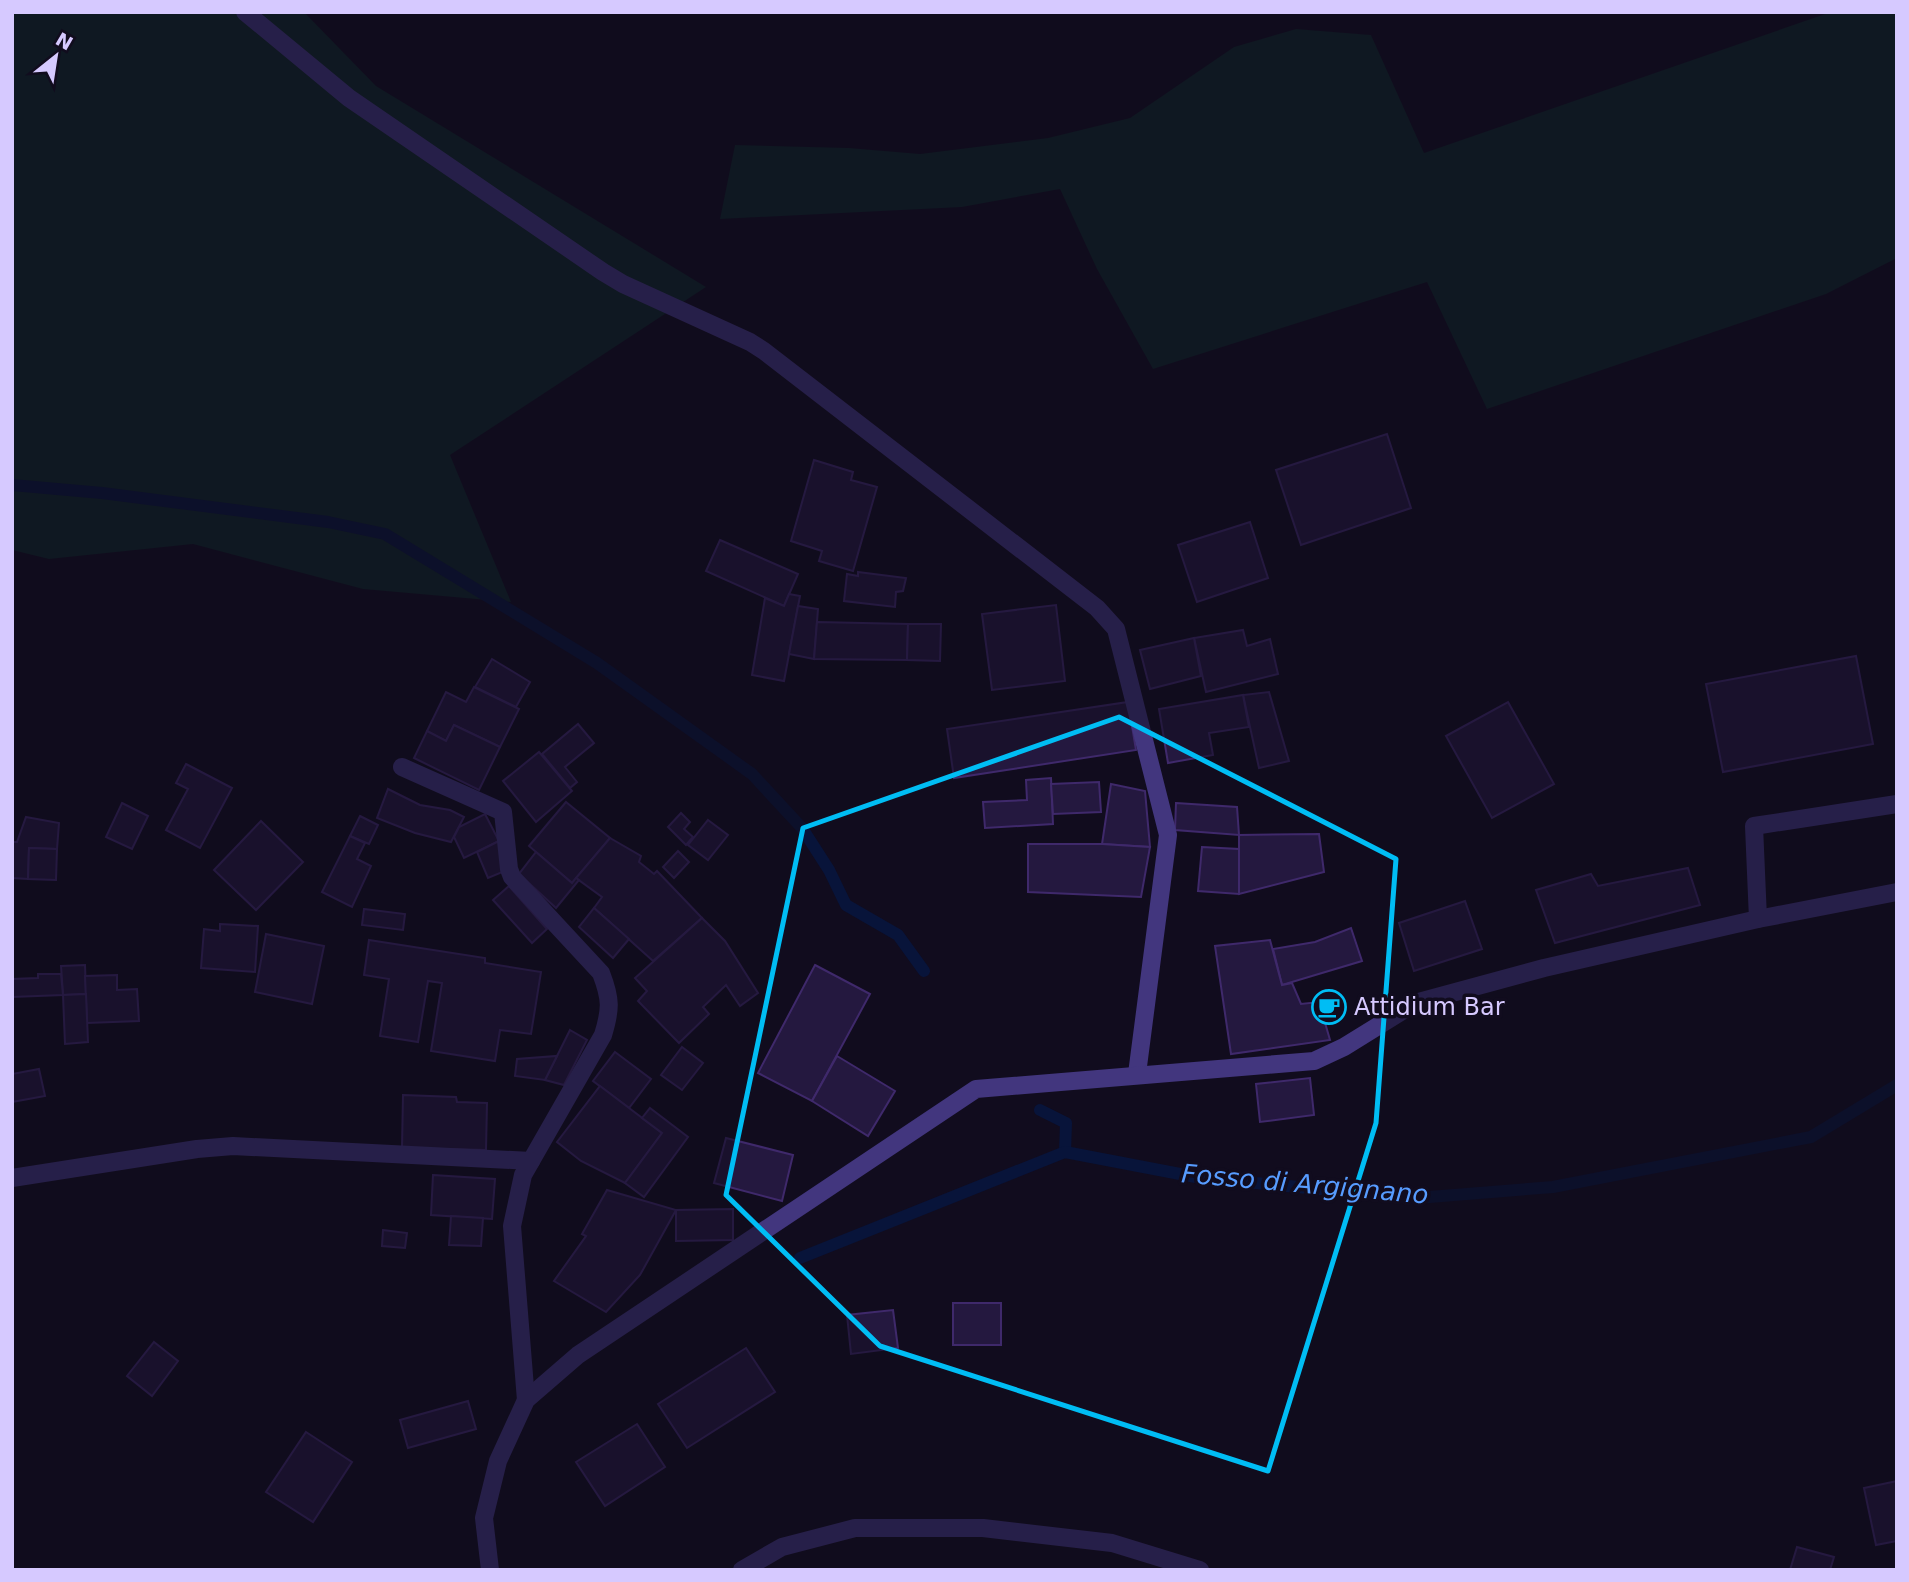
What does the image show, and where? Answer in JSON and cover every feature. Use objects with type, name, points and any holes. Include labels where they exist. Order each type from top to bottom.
[{"type":"street","points":[[245,12],[348,98],[603,272],[764,351],[1097,608],[1116,629],[1168,835],[1137,1074]]},
{"type":"street","points":[[402,767],[503,812],[512,877],[601,973],[608,992],[610,1013],[603,1035],[523,1175],[512,1226],[526,1400]]},
{"type":"street","points":[[1758,919],[1754,826],[1897,804]]},
{"type":"street","points":[[490,1570],[484,1518],[498,1461],[526,1400],[578,1355],[976,1089],[1314,1061],[1344,1047],[1415,1003],[1544,968],[1758,919],[1897,892]]},
{"type":"street","points":[[12,1178],[197,1149],[233,1146],[531,1161]]},
{"type":"street","points":[[742,1570],[782,1547],[855,1528],[983,1528],[1112,1544],[1200,1570]]},
{"type":"highlighted area","points":[[1119,717],[1396,859],[1376,1123],[1268,1471],[880,1346],[726,1195],[803,828]]},
{"type":"green space","points":[[12,12],[304,12],[376,86],[706,287],[450,455],[511,602],[363,589],[193,544],[49,559],[12,550]]},
{"type":"green space","points":[[1831,12],[1897,12],[1897,258],[1826,294],[1487,409],[1427,282],[1153,369],[1097,269],[1060,189],[962,207],[720,219],[735,145],[849,148],[920,154],[1048,138],[1130,118],[1234,47],[1296,29],[1371,35],[1424,153]]},
{"type":"building","points":[[1387,434],[1411,508],[1301,545],[1276,470]]},
{"type":"building","points":[[814,460],[853,472],[851,480],[877,487],[853,571],[819,561],[822,551],[791,541]]},
{"type":"building","points":[[1250,522],[1268,578],[1197,602],[1178,545]]},
{"type":"building","points":[[720,540],[798,574],[784,606],[706,571]]},
{"type":"building","points":[[858,572],[906,578],[903,591],[896,592],[895,607],[844,601],[847,574],[858,576]]},
{"type":"building","points":[[789,594],[800,596],[784,681],[752,675],[765,598],[784,606]]},
{"type":"building","points":[[1056,605],[1065,681],[992,690],[982,614]]},
{"type":"building","points":[[798,606],[818,609],[814,659],[789,654]]},
{"type":"building","points":[[817,622],[908,624],[907,660],[814,659]]},
{"type":"building","points":[[908,624],[941,624],[940,661],[907,660]]},
{"type":"building","points":[[1243,630],[1247,646],[1270,639],[1278,674],[1206,692],[1194,638]]},
{"type":"building","points":[[1194,638],[1201,676],[1150,689],[1140,650]]},
{"type":"building","points":[[1856,656],[1873,744],[1723,772],[1706,684]]},
{"type":"building","points":[[492,659],[530,682],[516,707],[475,687]]},
{"type":"building","points":[[474,687],[519,709],[500,747],[454,725],[446,741],[427,731],[446,692],[466,702]]},
{"type":"building","points":[[1269,692],[1289,761],[1259,768],[1243,695]]},
{"type":"building","points":[[1243,695],[1249,727],[1209,733],[1213,755],[1168,763],[1159,709]]},
{"type":"building","points":[[1128,702],[1136,750],[954,778],[947,729]]},
{"type":"building","points":[[1508,702],[1554,784],[1492,818],[1446,736]]},
{"type":"building","points":[[578,724],[594,743],[565,767],[577,782],[570,788],[542,754]]},
{"type":"building","points":[[454,725],[500,747],[479,790],[414,758],[427,731],[446,741]]},
{"type":"building","points":[[539,752],[572,791],[536,822],[503,781]]},
{"type":"building","points":[[186,764],[232,788],[200,848],[166,830],[188,789],[176,783]]},
{"type":"building","points":[[1051,778],[1053,824],[985,828],[983,802],[1027,800],[1026,780]]},
{"type":"building","points":[[1099,782],[1101,812],[1053,814],[1051,784]]},
{"type":"building","points":[[1111,784],[1145,791],[1150,847],[1102,844]]},
{"type":"building","points":[[388,789],[420,805],[450,810],[464,817],[451,842],[415,833],[377,818]]},
{"type":"building","points":[[566,802],[610,838],[572,883],[529,846]]},
{"type":"building","points":[[122,803],[148,816],[132,849],[106,837]]},
{"type":"building","points":[[1176,803],[1237,807],[1239,835],[1175,830]]},
{"type":"building","points":[[681,813],[690,822],[684,829],[693,837],[686,845],[668,827]]},
{"type":"building","points":[[485,814],[499,841],[464,858],[454,837],[459,827]]},
{"type":"building","points":[[360,816],[378,825],[369,844],[350,836]]},
{"type":"building","points":[[26,817],[59,823],[57,849],[29,848],[28,879],[12,878],[12,842],[17,842]]},
{"type":"building","points":[[708,820],[728,835],[708,860],[688,845]]},
{"type":"building","points":[[261,821],[303,862],[256,910],[214,870]]},
{"type":"building","points":[[1319,834],[1324,872],[1239,894],[1239,835]]},
{"type":"building","points":[[350,836],[365,843],[357,859],[371,866],[352,907],[322,892]]},
{"type":"building","points":[[610,838],[641,856],[639,862],[654,874],[657,871],[702,918],[653,961],[594,908],[602,897],[576,878]]},
{"type":"building","points":[[499,841],[505,871],[488,878],[477,852]]},
{"type":"building","points":[[1028,844],[1150,847],[1141,897],[1028,892]]},
{"type":"building","points":[[1202,847],[1239,849],[1239,894],[1198,891]]},
{"type":"building","points":[[29,848],[57,849],[56,880],[28,879]]},
{"type":"building","points":[[678,851],[689,862],[674,878],[663,867]]},
{"type":"building","points":[[536,852],[572,883],[576,878],[579,880],[556,908],[519,874]]},
{"type":"building","points":[[1688,868],[1700,905],[1555,943],[1536,890],[1591,874],[1598,886]]},
{"type":"building","points":[[509,886],[547,929],[532,943],[493,900]]},
{"type":"building","points":[[1465,901],[1482,949],[1414,971],[1399,923]]},
{"type":"building","points":[[594,908],[629,939],[613,958],[579,927]]},
{"type":"building","points":[[364,909],[405,914],[403,930],[362,925]]},
{"type":"building","points":[[702,918],[725,941],[758,993],[740,1006],[726,985],[703,1007],[709,1014],[679,1043],[638,1001],[647,991],[635,978]]},
{"type":"building","points":[[220,924],[258,926],[255,972],[201,968],[204,929],[220,931]]},
{"type":"building","points":[[1351,928],[1362,961],[1282,985],[1273,949],[1315,942]]},
{"type":"building","points":[[266,934],[324,946],[312,1004],[255,992]]},
{"type":"building","points":[[369,940],[485,958],[485,963],[541,972],[531,1034],[500,1030],[495,1061],[431,1051],[442,983],[428,981],[418,1042],[380,1036],[389,979],[364,975]]},
{"type":"building","points":[[1270,940],[1282,985],[1292,983],[1301,1004],[1319,1002],[1330,1040],[1231,1054],[1215,946]]},
{"type":"building","points":[[85,965],[86,994],[63,995],[61,966]]},
{"type":"building","points":[[815,965],[870,994],[812,1101],[758,1073]]},
{"type":"building","points":[[38,974],[61,974],[63,995],[12,997],[12,979],[38,978]]},
{"type":"building","points":[[117,975],[117,990],[137,989],[139,1021],[87,1023],[85,976]]},
{"type":"building","points":[[86,994],[88,1042],[65,1044],[63,995]]},
{"type":"building","points":[[570,1030],[587,1040],[564,1085],[545,1080]]},
{"type":"building","points":[[682,1047],[703,1063],[682,1090],[661,1075]]},
{"type":"building","points":[[615,1052],[651,1079],[629,1108],[593,1081]]},
{"type":"building","points":[[557,1056],[545,1080],[515,1076],[517,1059]]},
{"type":"building","points":[[837,1056],[895,1091],[868,1136],[812,1101]]},
{"type":"building","points":[[39,1069],[45,1096],[12,1102],[12,1074]]},
{"type":"building","points":[[1310,1078],[1314,1115],[1260,1122],[1256,1084]]},
{"type":"building","points":[[600,1086],[662,1133],[625,1183],[581,1161],[557,1142]]},
{"type":"building","points":[[403,1095],[456,1097],[457,1102],[487,1103],[486,1150],[402,1148]]},
{"type":"building","points":[[650,1108],[688,1137],[644,1197],[625,1183],[662,1133],[642,1118]]},
{"type":"building","points":[[726,1138],[793,1155],[782,1201],[714,1183]]},
{"type":"building","points":[[433,1175],[495,1179],[492,1219],[431,1215]]},
{"type":"building","points":[[607,1190],[676,1210],[640,1275],[606,1312],[554,1281],[586,1236],[582,1234]]},
{"type":"building","points":[[733,1209],[733,1240],[676,1241],[676,1210]]},
{"type":"building","points":[[451,1216],[483,1218],[481,1246],[449,1245]]},
{"type":"building","points":[[383,1230],[407,1233],[405,1248],[382,1246]]},
{"type":"building","points":[[953,1303],[1001,1303],[1001,1345],[953,1345]]},
{"type":"building","points":[[893,1310],[898,1348],[851,1354],[847,1315]]},
{"type":"building","points":[[154,1342],[178,1361],[152,1396],[127,1376]]},
{"type":"building","points":[[746,1348],[775,1392],[687,1448],[658,1404]]},
{"type":"building","points":[[468,1401],[476,1429],[408,1448],[400,1420]]},
{"type":"building","points":[[637,1424],[665,1467],[605,1506],[576,1462]]},
{"type":"building","points":[[306,1432],[352,1462],[313,1522],[266,1492]]},
{"type":"building","points":[[1897,1481],[1897,1541],[1876,1545],[1864,1488]]},
{"type":"building","points":[[1797,1547],[1834,1557],[1830,1570],[1790,1570]]},
{"type":"waterway","points":[[12,485],[102,493],[328,522],[385,534],[597,663],[752,774],[802,828],[829,870],[846,905],[898,935],[924,971]]},
{"type":"waterway","name":"Fosso di Argignano","points":[[800,1258],[1065,1152],[1201,1178],[1417,1198],[1553,1187],[1811,1137],[1897,1085]]},
{"type":"waterway","points":[[1040,1110],[1066,1123],[1065,1152]]},
{"type":"place","name":"Attidium Bar","points":[[1329,1007]]}]
